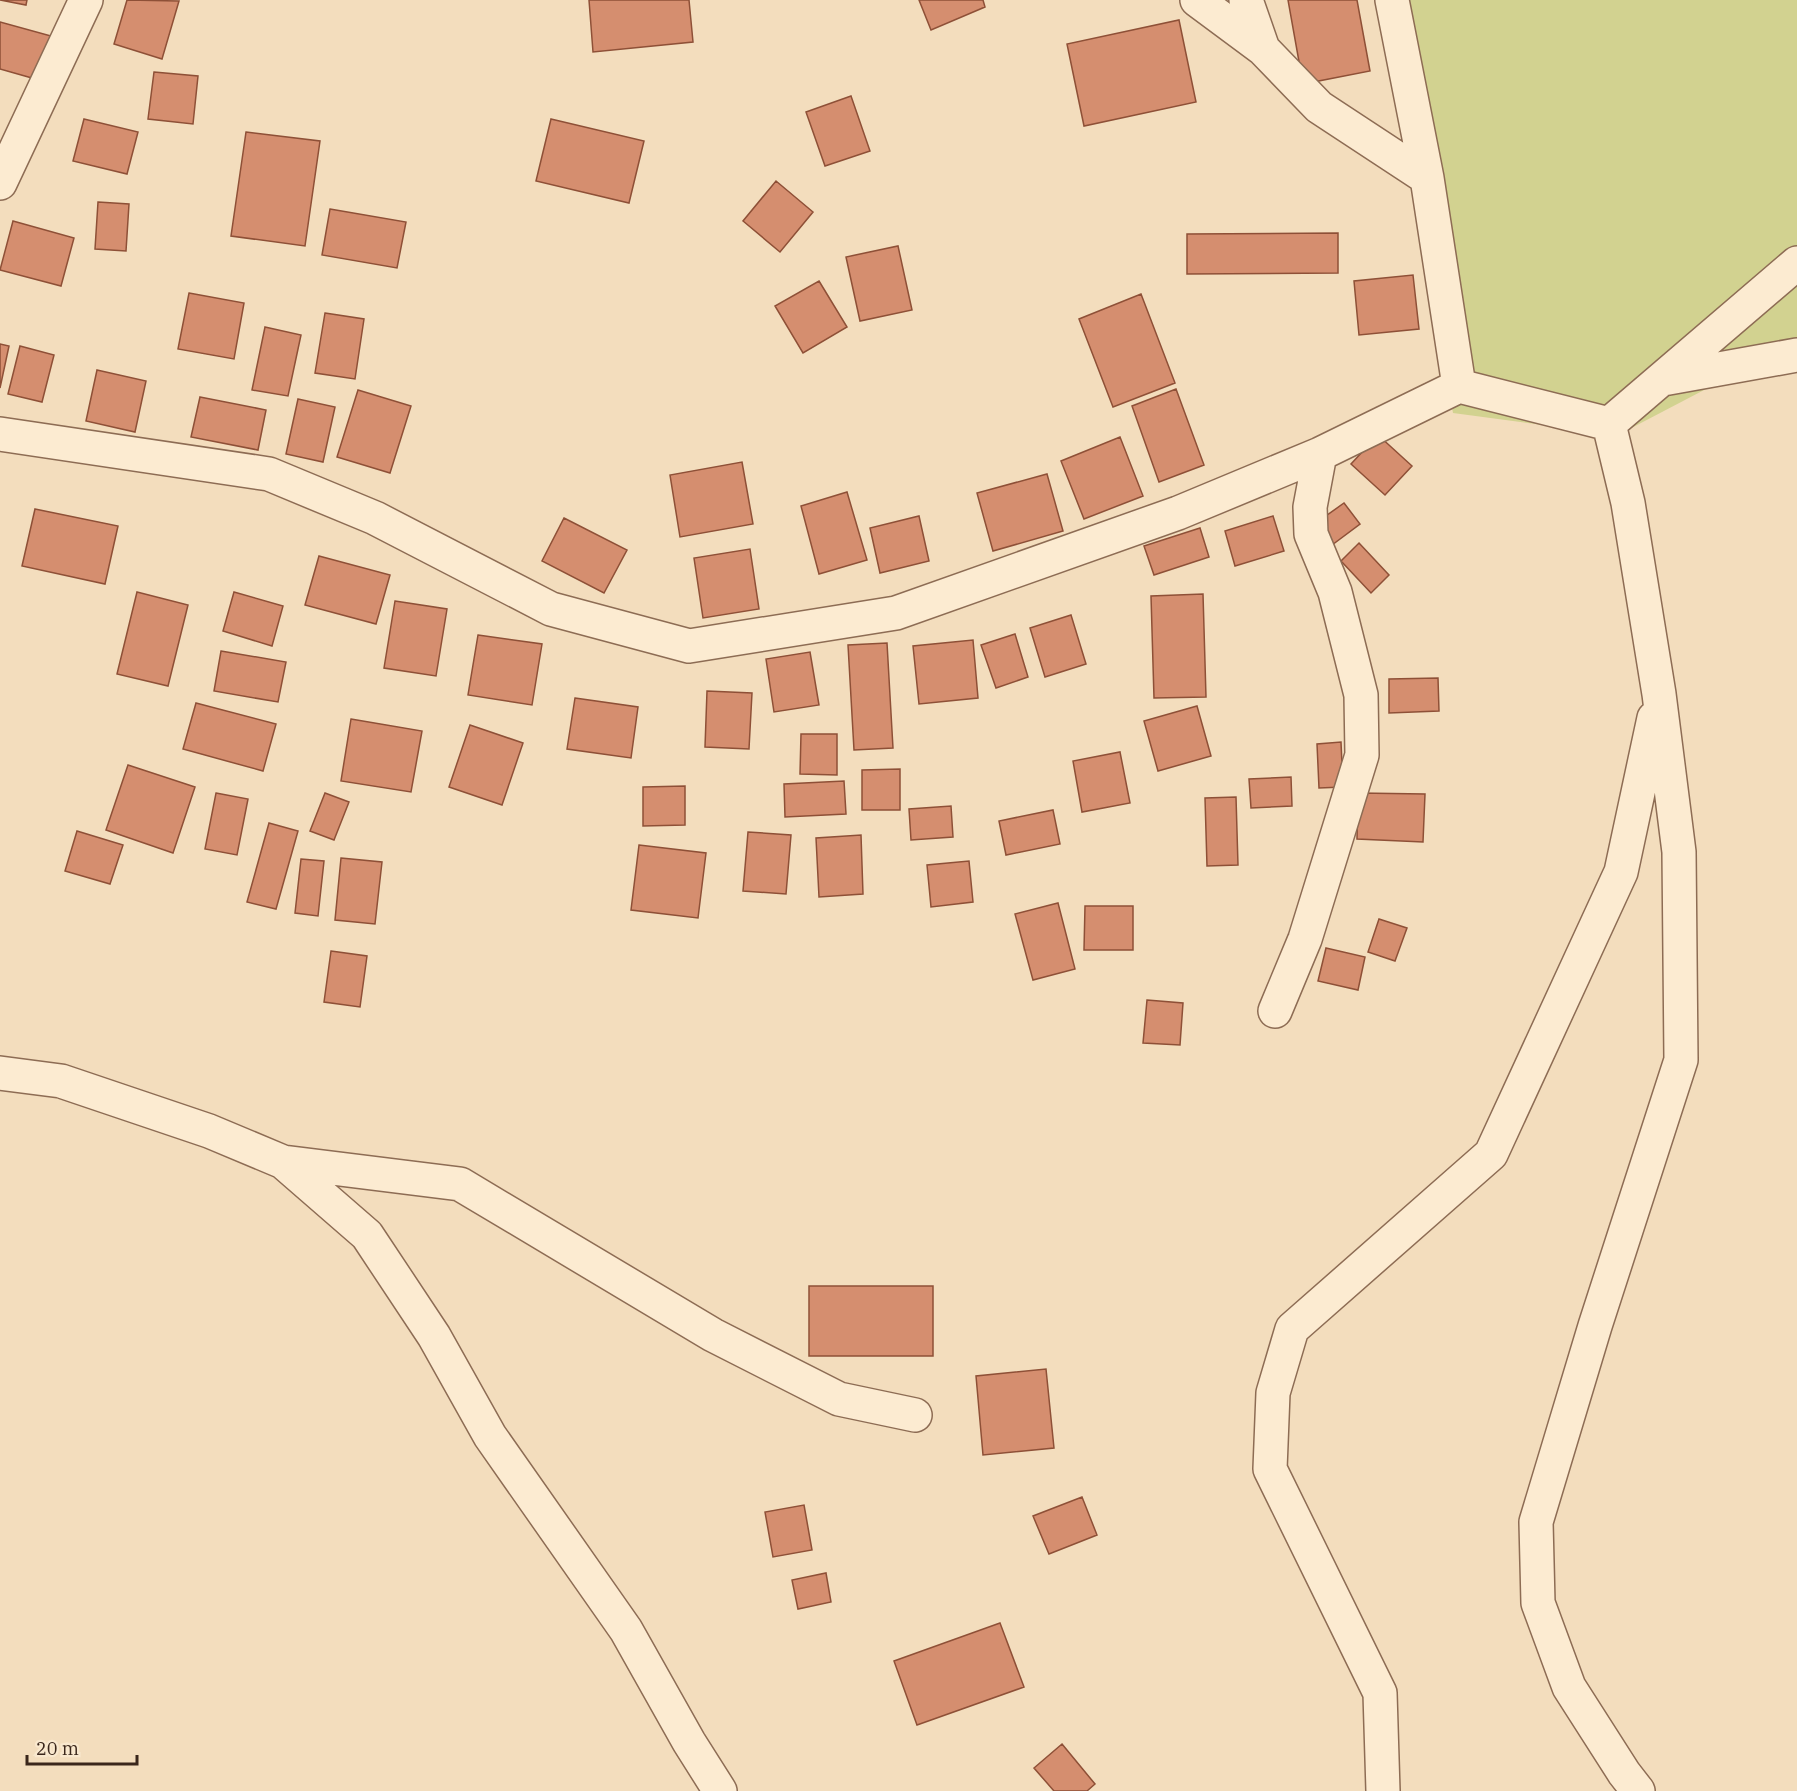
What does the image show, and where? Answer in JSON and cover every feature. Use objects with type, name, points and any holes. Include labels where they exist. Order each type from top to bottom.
[{"type":"street","points":[[0,183],[86,0]]},
{"type":"street","points":[[1197,0],[1263,49],[1319,107],[1427,178]]},
{"type":"street","points":[[1246,0],[1263,49]]},
{"type":"street","points":[[1392,0],[1427,178],[1459,386]]},
{"type":"street","points":[[1609,424],[1797,263]]},
{"type":"street","points":[[1661,380],[1797,355]]},
{"type":"street","points":[[0,434],[269,474],[375,518],[551,609],[689,646],[896,613],[1178,513],[1320,454],[1459,386],[1609,424]]},
{"type":"street","points":[[1609,424],[1628,503],[1659,694],[1679,852],[1681,1060],[1595,1326],[1536,1522],[1538,1603],[1569,1687],[1638,1791]]},
{"type":"street","points":[[1275,1011],[1305,939],[1362,755],[1361,695],[1335,592],[1311,534],[1310,507],[1320,454]]},
{"type":"street","points":[[1383,1791],[1380,1693],[1270,1469],[1274,1393],[1292,1329],[1491,1154],[1621,872],[1659,694]]},
{"type":"street","points":[[0,1073],[61,1081],[209,1131],[283,1162],[460,1184],[713,1335],[839,1399],[915,1415]]},
{"type":"street","points":[[283,1162],[367,1234],[434,1336],[490,1436],[626,1630],[688,1743],[720,1791]]},
{"type":"green space","points":[[1407,0],[1797,0],[1797,366],[1750,366],[1618,435],[1453,413],[1415,194]]},
{"type":"building","points":[[0,0],[27,0],[26,5]]},
{"type":"building","points":[[127,0],[179,1],[162,59],[114,44]]},
{"type":"building","points":[[589,0],[689,0],[693,42],[593,52]]},
{"type":"building","points":[[919,0],[983,0],[985,7],[931,30]]},
{"type":"building","points":[[1288,0],[1357,0],[1370,71],[1303,84]]},
{"type":"building","points":[[1179,20],[1196,102],[1084,126],[1067,44]]},
{"type":"building","points":[[0,22],[51,36],[39,80],[0,69]]},
{"type":"building","points":[[154,72],[198,76],[193,124],[148,119]]},
{"type":"building","points":[[851,96],[870,151],[825,166],[806,112]]},
{"type":"building","points":[[84,119],[138,132],[127,174],[73,161]]},
{"type":"building","points":[[551,119],[644,141],[629,203],[536,181]]},
{"type":"building","points":[[246,132],[320,141],[305,246],[231,236]]},
{"type":"building","points":[[776,181],[813,212],[780,252],[743,221]]},
{"type":"building","points":[[98,202],[129,204],[126,251],[95,249]]},
{"type":"building","points":[[330,209],[406,222],[397,268],[322,255]]},
{"type":"building","points":[[13,221],[74,238],[61,286],[0,270]]},
{"type":"building","points":[[1338,233],[1338,273],[1187,274],[1187,234]]},
{"type":"building","points":[[898,246],[912,310],[860,321],[846,257]]},
{"type":"building","points":[[1413,275],[1419,329],[1359,335],[1354,281]]},
{"type":"building","points":[[819,281],[847,327],[803,353],[775,306]]},
{"type":"building","points":[[189,293],[244,303],[234,359],[178,349]]},
{"type":"building","points":[[1141,294],[1175,383],[1113,407],[1079,319]]},
{"type":"building","points":[[325,313],[364,319],[355,379],[315,373]]},
{"type":"building","points":[[265,327],[301,335],[288,396],[252,390]]},
{"type":"building","points":[[0,344],[9,346],[0,388]]},
{"type":"building","points":[[20,346],[54,355],[42,402],[8,394]]},
{"type":"building","points":[[97,370],[146,381],[135,432],[86,421]]},
{"type":"building","points":[[1176,389],[1204,465],[1159,482],[1132,406]]},
{"type":"building","points":[[358,390],[411,406],[390,473],[337,457]]},
{"type":"building","points":[[200,397],[266,410],[258,450],[191,437]]},
{"type":"building","points":[[298,399],[335,407],[323,462],[286,454]]},
{"type":"building","points":[[1378,435],[1412,466],[1385,495],[1351,464]]},
{"type":"building","points":[[1120,437],[1143,496],[1084,519],[1061,461]]},
{"type":"building","points":[[742,462],[753,524],[680,537],[670,475]]},
{"type":"building","points":[[1047,474],[1063,531],[993,551],[977,493]]},
{"type":"building","points":[[847,492],[867,560],[819,574],[801,506]]},
{"type":"building","points":[[1344,503],[1360,524],[1332,545],[1316,523]]},
{"type":"building","points":[[35,509],[118,526],[105,584],[22,566]]},
{"type":"building","points":[[919,516],[929,561],[880,573],[870,528]]},
{"type":"building","points":[[1273,516],[1284,551],[1235,566],[1225,531]]},
{"type":"building","points":[[564,518],[627,550],[604,593],[542,561]]},
{"type":"building","points":[[1200,528],[1209,557],[1154,575],[1144,546]]},
{"type":"building","points":[[1359,543],[1389,575],[1371,593],[1341,561]]},
{"type":"building","points":[[750,549],[759,609],[703,618],[694,558]]},
{"type":"building","points":[[319,556],[390,575],[376,624],[305,605]]},
{"type":"building","points":[[137,592],[188,605],[168,686],[117,674]]},
{"type":"building","points":[[234,592],[283,606],[272,646],[223,631]]},
{"type":"building","points":[[1203,594],[1206,697],[1154,698],[1151,596]]},
{"type":"building","points":[[395,601],[447,609],[436,676],[384,668]]},
{"type":"building","points":[[1071,615],[1086,664],[1045,677],[1030,628]]},
{"type":"building","points":[[1015,634],[1028,677],[996,688],[981,645]]},
{"type":"building","points":[[478,635],[542,644],[532,705],[468,695]]},
{"type":"building","points":[[973,640],[978,698],[919,704],[913,646]]},
{"type":"building","points":[[887,643],[893,748],[854,750],[848,645]]},
{"type":"building","points":[[221,651],[286,662],[278,702],[214,691]]},
{"type":"building","points":[[810,652],[819,705],[774,712],[766,659]]},
{"type":"building","points":[[1438,678],[1439,711],[1389,713],[1389,679]]},
{"type":"building","points":[[707,691],[752,693],[749,749],[705,747]]},
{"type":"building","points":[[575,698],[638,707],[631,758],[567,749]]},
{"type":"building","points":[[196,703],[276,724],[263,771],[183,749]]},
{"type":"building","points":[[1197,706],[1211,756],[1158,771],[1144,721]]},
{"type":"building","points":[[351,719],[422,731],[411,792],[341,781]]},
{"type":"building","points":[[470,725],[523,743],[502,805],[449,787]]},
{"type":"building","points":[[801,734],[837,734],[837,775],[800,774]]},
{"type":"building","points":[[1341,742],[1343,787],[1319,788],[1317,744]]},
{"type":"building","points":[[1120,752],[1130,803],[1082,812],[1073,761]]},
{"type":"building","points":[[128,765],[195,787],[173,853],[106,830]]},
{"type":"building","points":[[900,769],[900,810],[862,810],[862,770]]},
{"type":"building","points":[[1291,777],[1292,806],[1251,808],[1249,779]]},
{"type":"building","points":[[844,781],[846,814],[785,817],[784,784]]},
{"type":"building","points":[[685,786],[685,825],[643,826],[643,787]]},
{"type":"building","points":[[216,793],[248,799],[237,855],[205,849]]},
{"type":"building","points":[[325,793],[349,802],[334,840],[310,831]]},
{"type":"building","points":[[1358,793],[1425,794],[1423,842],[1357,839]]},
{"type":"building","points":[[1236,797],[1238,865],[1207,866],[1205,798]]},
{"type":"building","points":[[951,806],[953,837],[911,840],[909,809]]},
{"type":"building","points":[[1053,810],[1060,844],[1006,855],[999,821]]},
{"type":"building","points":[[269,823],[298,831],[276,909],[247,902]]},
{"type":"building","points":[[77,831],[123,845],[110,884],[65,871]]},
{"type":"building","points":[[748,832],[791,835],[786,894],[743,891]]},
{"type":"building","points":[[861,835],[863,894],[819,897],[816,838]]},
{"type":"building","points":[[639,845],[706,853],[698,918],[631,910]]},
{"type":"building","points":[[341,858],[382,862],[375,924],[335,920]]},
{"type":"building","points":[[301,859],[324,861],[318,916],[295,913]]},
{"type":"building","points":[[969,861],[973,902],[931,907],[927,865]]},
{"type":"building","points":[[1058,903],[1075,969],[1033,980],[1015,914]]},
{"type":"building","points":[[1085,906],[1133,906],[1133,950],[1084,950]]},
{"type":"building","points":[[1379,919],[1407,928],[1395,961],[1368,952]]},
{"type":"building","points":[[1326,948],[1365,957],[1358,990],[1318,981]]},
{"type":"building","points":[[331,951],[367,956],[360,1007],[324,1002]]},
{"type":"building","points":[[1147,1000],[1183,1003],[1180,1045],[1143,1043]]},
{"type":"building","points":[[809,1286],[933,1286],[933,1356],[809,1356]]},
{"type":"building","points":[[1046,1369],[1054,1448],[983,1455],[976,1376]]},
{"type":"building","points":[[1082,1497],[1097,1535],[1049,1554],[1033,1516]]},
{"type":"building","points":[[804,1505],[812,1550],[773,1557],[765,1512]]},
{"type":"building","points":[[826,1573],[831,1602],[798,1609],[792,1580]]},
{"type":"building","points":[[1000,1623],[1024,1687],[917,1725],[894,1661]]},
{"type":"building","points":[[1062,1744],[1095,1784],[1087,1791],[1054,1791],[1034,1768]]}]
